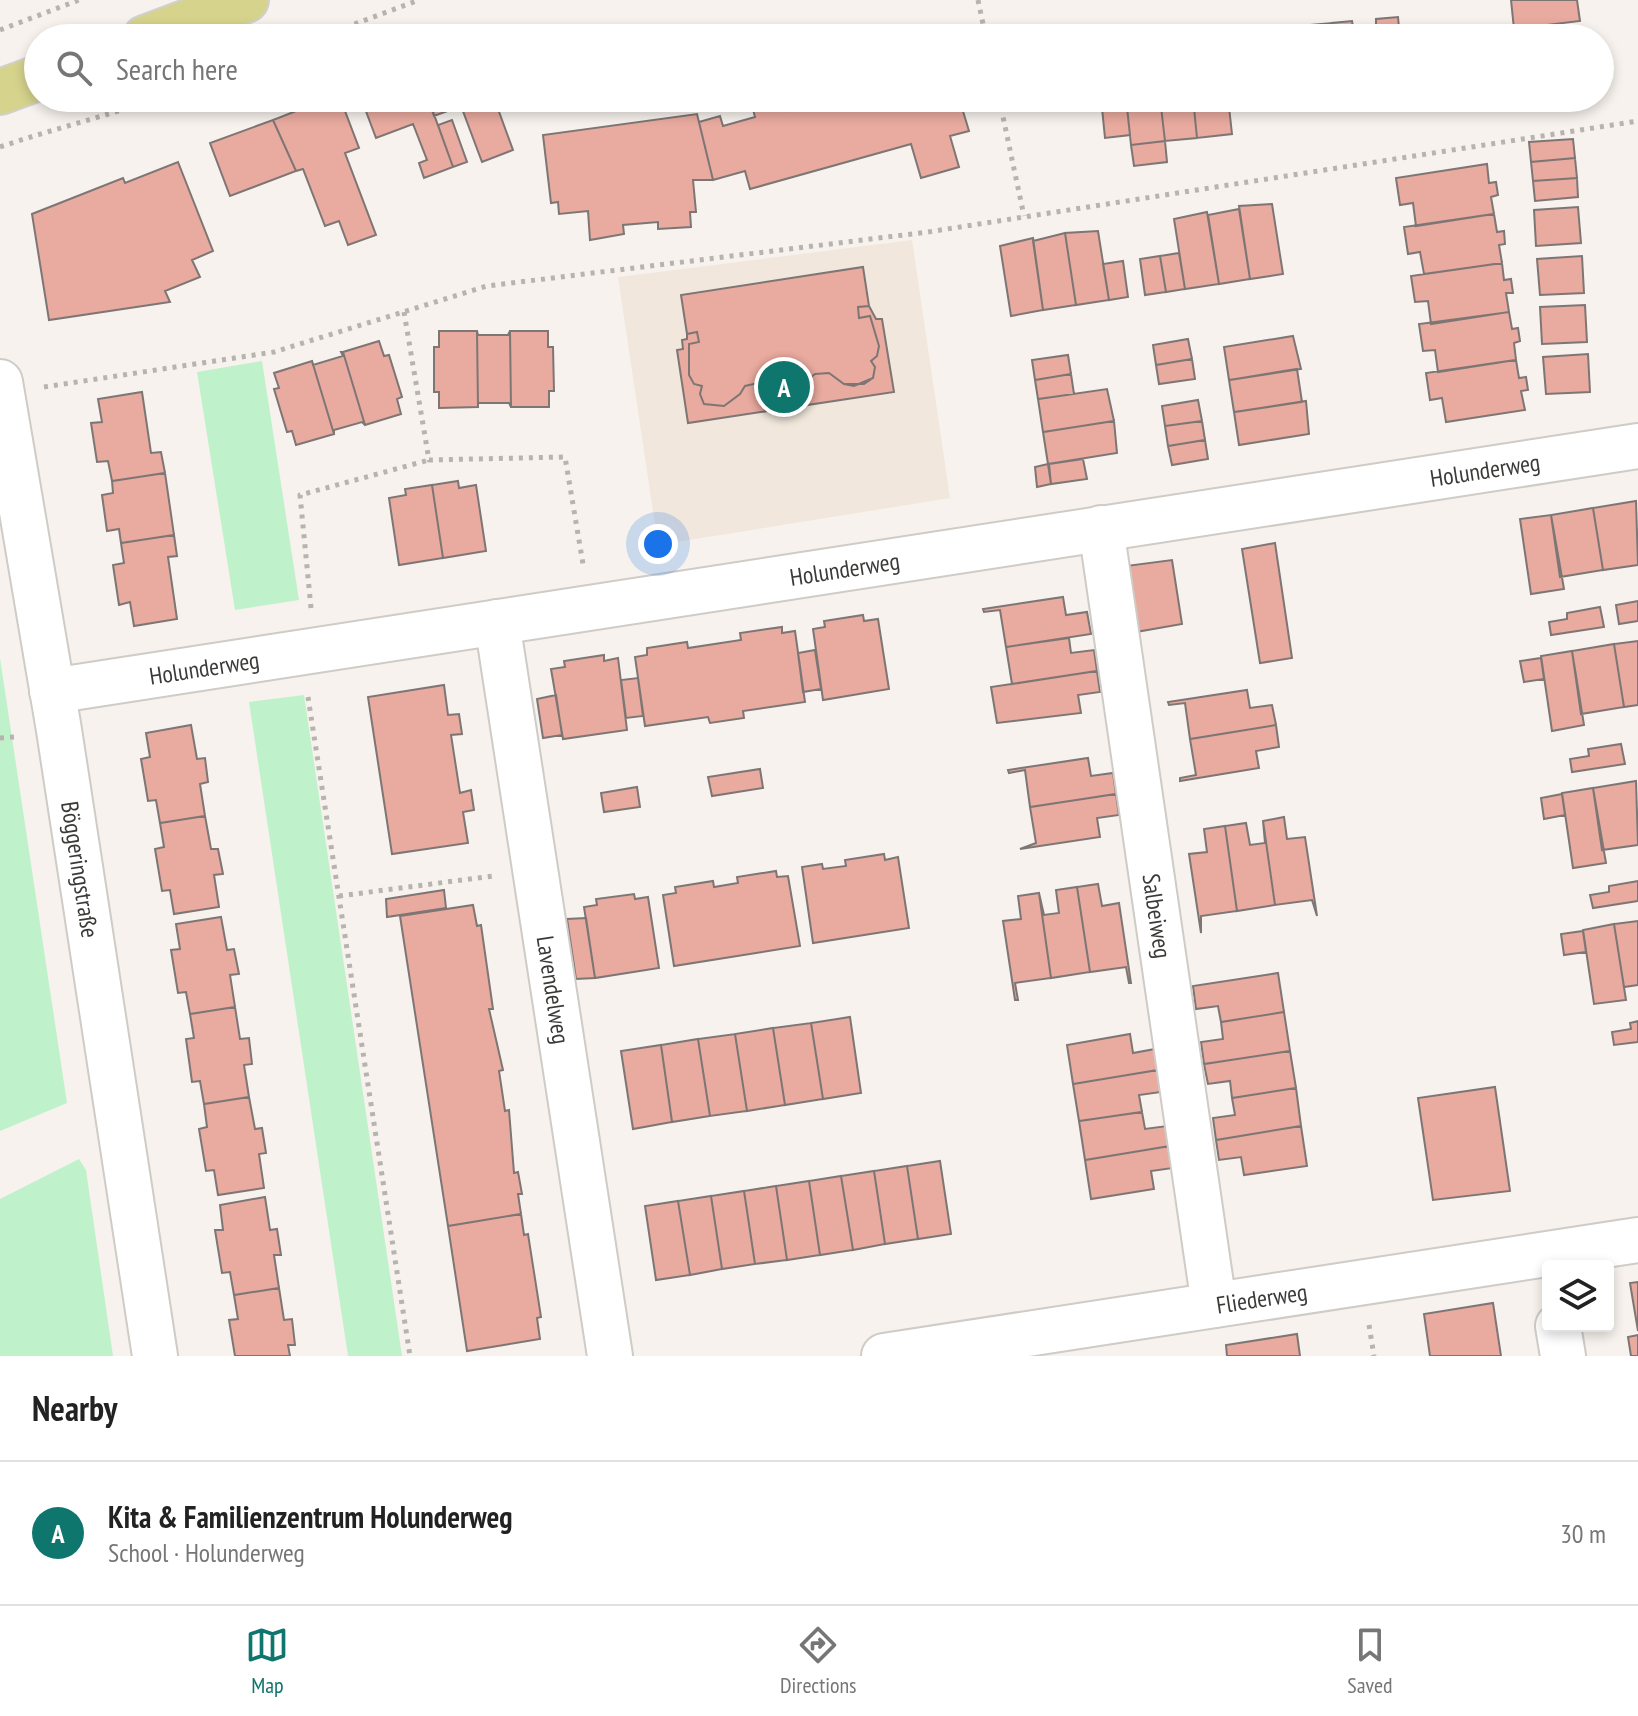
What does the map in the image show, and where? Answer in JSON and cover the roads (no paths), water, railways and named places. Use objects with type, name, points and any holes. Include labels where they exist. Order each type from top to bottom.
[{"type":"main road","points":[[182,24],[246,0]]},
{"type":"main road","points":[[0,92],[24,83]]},
{"type":"street","name":"Böggeringstraße","points":[[1,387],[52,691],[155,1356]]},
{"type":"street","name":"Holunderweg","points":[[52,691],[1638,446]]},
{"type":"street","name":"Salbeiweg","points":[[1101,528],[1214,1305]]},
{"type":"street","name":"Lavendelweg","points":[[497,622],[610,1356]]},
{"type":"street","name":"Fliederweg","points":[[1547,1260],[1638,1240]]},
{"type":"street","name":"Fliederweg","points":[[884,1356],[1214,1305],[1542,1261]]},
{"type":"street","points":[[1559,1332],[1563,1356]]},
{"type":"place","name":"Kita & Familienzentrum Holunderweg","points":[[784,387]]}]
